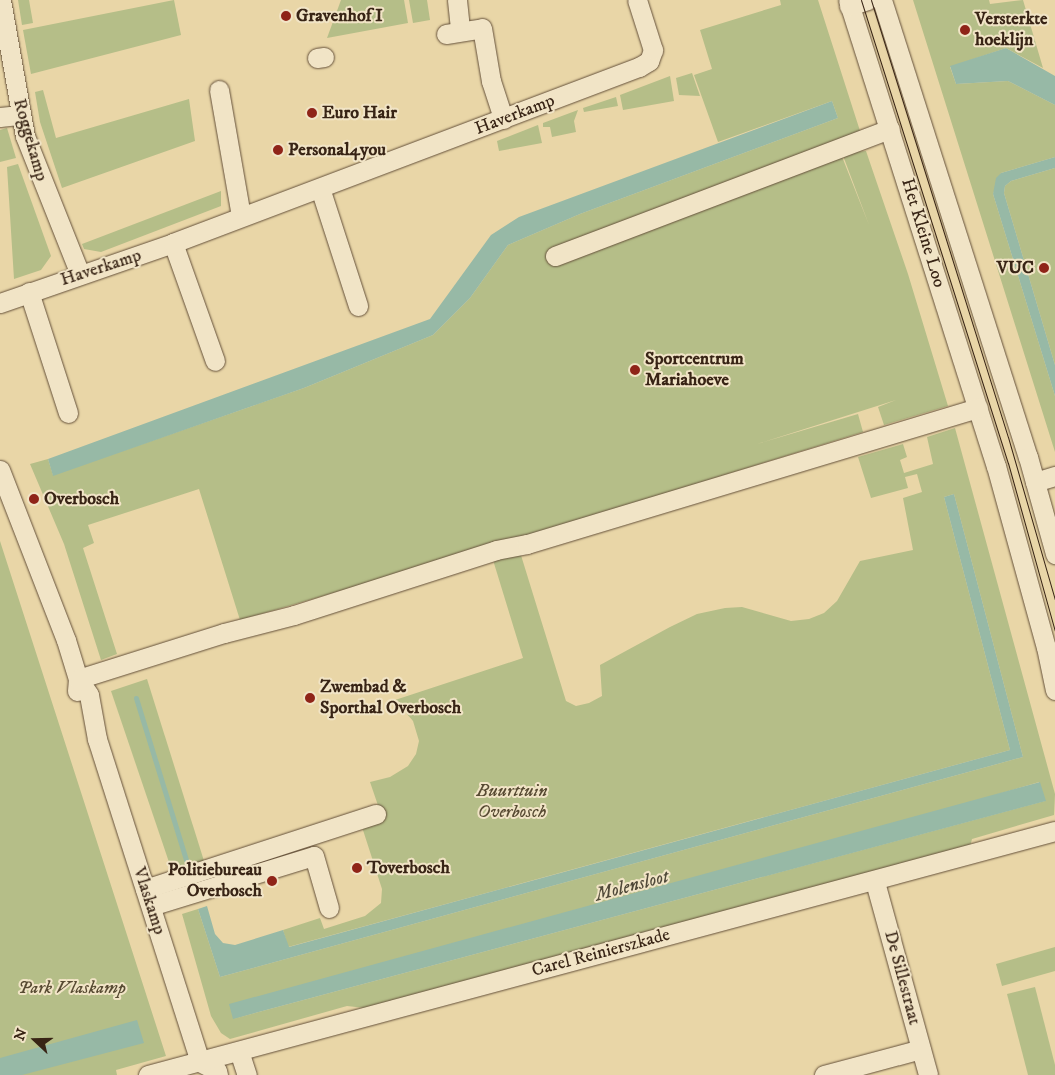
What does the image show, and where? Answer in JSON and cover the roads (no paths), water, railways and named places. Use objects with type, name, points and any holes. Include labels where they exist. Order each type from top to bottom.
[{"type":"street","name":"Roggekamp","points":[[1,0],[20,114],[47,198],[80,274]]},
{"type":"street","points":[[457,0],[453,33],[482,28],[491,81],[503,119]]},
{"type":"street","name":"Haverkamp","points":[[0,303],[173,243],[240,216],[320,188],[639,68],[649,61],[653,50],[637,0]]},
{"type":"street","points":[[849,3],[868,0]]},
{"type":"street","name":"Het Kleine Loo","points":[[882,0],[1028,457],[1055,554]]},
{"type":"street","name":"Het Kleine Loo","points":[[849,3],[996,466],[1046,647],[1055,690]]},
{"type":"street","points":[[219,90],[240,216]]},
{"type":"street","points":[[0,118],[20,114]]},
{"type":"street","points":[[555,256],[890,129]]},
{"type":"street","points":[[320,188],[358,306]]},
{"type":"street","points":[[173,243],[215,361]]},
{"type":"street","points":[[29,292],[68,413]]},
{"type":"street","points":[[78,679],[224,633],[294,615],[496,550],[527,544],[978,408]]},
{"type":"street","points":[[996,466],[1028,457]]},
{"type":"street","name":"Vlaskamp","points":[[0,470],[45,582],[78,679],[77,700],[97,739],[148,897],[198,1069]]},
{"type":"street","points":[[1035,482],[1055,476]]},
{"type":"street","points":[[148,897],[266,849],[376,814]]},
{"type":"street","name":"Carel Reinierszkade","points":[[154,1074],[198,1069],[239,1051],[875,882],[1055,831]]},
{"type":"street","points":[[148,897],[314,856],[329,908]]},
{"type":"street","name":"De Sillestraat","points":[[875,882],[928,1075]]},
{"type":"street","points":[[824,1075],[921,1048]]},
{"type":"street","points":[[239,1051],[247,1075]]},
{"type":"street","points":[[198,1069],[218,1075]]},
{"type":"waterway","points":[[136,698],[186,860]]},
{"type":"tram line","points":[[861,0],[1008,463],[1055,631]]},
{"type":"tram line","points":[[871,0],[1008,437],[1055,600]]},
{"type":"place","name":"Gravenhof I","points":[[286,16]]},
{"type":"place","name":"Versterkte hoeklijn","points":[[965,30]]},
{"type":"place","name":"Euro Hair","points":[[312,113]]},
{"type":"place","name":"Personal4you","points":[[278,150]]},
{"type":"place","name":"VUC","points":[[1044,268]]},
{"type":"place","name":"Sportcentrum Mariahoeve","points":[[635,370]]},
{"type":"place","name":"Overbosch","points":[[34,499]]},
{"type":"place","name":"Zwembad & Sporthal Overbosch","points":[[310,698]]},
{"type":"place","name":"Toverbosch","points":[[357,868]]},
{"type":"place","name":"Politiebureau Overbosch","points":[[272,881]]},
{"type":"park label","name":"Buurttuin Overbosch","points":[[512,802]]},
{"type":"park label","name":"Park Vlaskamp","points":[[72,988]]},
{"type":"water label","name":"Molensloot","points":[[632,886]]}]
